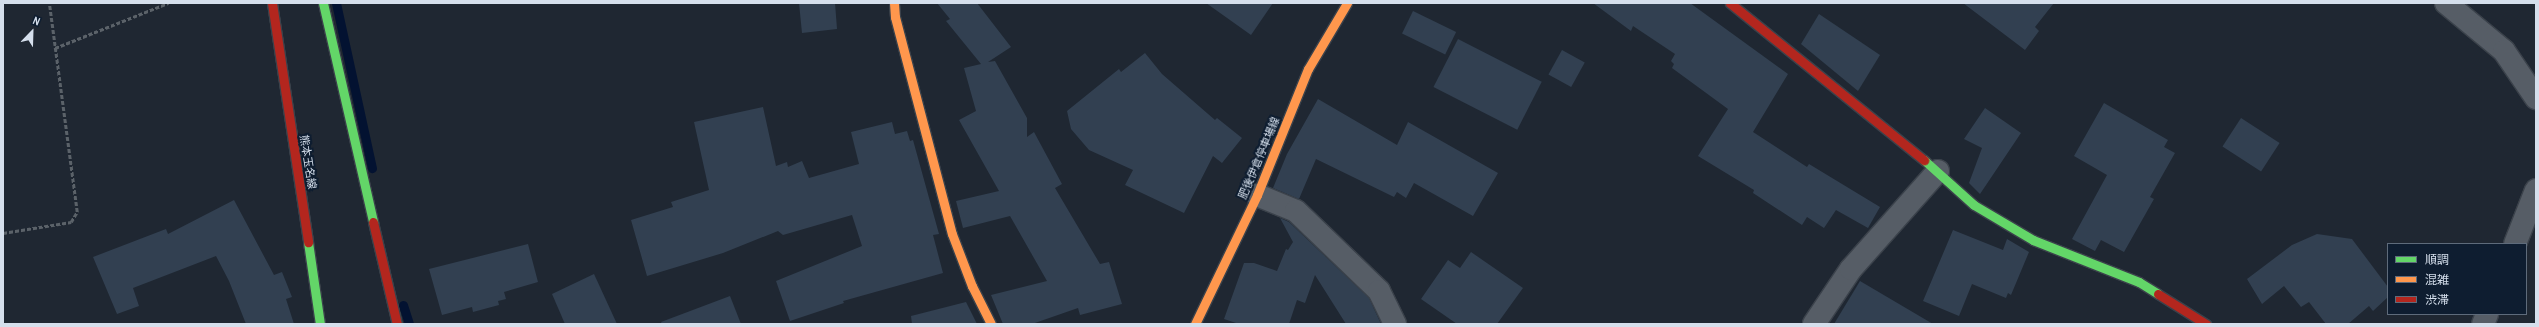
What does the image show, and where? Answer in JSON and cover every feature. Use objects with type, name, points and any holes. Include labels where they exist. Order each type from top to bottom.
[{"type":"street","name":"熊本玉名線","points":[[272,3],[320,324]]},
{"type":"street","points":[[323,3],[397,324]]},
{"type":"street","points":[[894,3],[895,17],[952,234],[972,286],[991,324]]},
{"type":"street","name":"肥後伊倉停車場線","points":[[1195,324],[1257,195],[1308,69],[1347,3]]},
{"type":"street","points":[[1730,3],[1938,171],[1974,205],[2033,240],[2139,282],[2206,324]]},
{"type":"street","points":[[2446,3],[2504,51],[2536,98]]},
{"type":"street","points":[[1814,324],[1851,269],[1938,171]]},
{"type":"street","points":[[2515,243],[2536,190]]},
{"type":"street","points":[[1257,195],[1296,211],[1379,290],[1395,324]]},
{"type":"path","points":[[3,233],[71,222],[77,212],[49,3]]},
{"type":"path","points":[[55,48],[168,3]]},
{"type":"building","points":[[799,3],[835,3],[837,29],[802,33]]},
{"type":"building","points":[[937,3],[977,3],[1011,47],[988,62],[995,61],[1027,118],[1027,137],[1034,132],[1062,184],[1055,188],[1100,264],[1109,262],[1122,304],[1080,315],[1078,308],[1032,324],[1003,324],[991,295],[1047,281],[1010,216],[963,228],[956,201],[999,191],[959,120],[976,111],[964,68],[981,64],[946,21],[950,19]]},
{"type":"building","points":[[1206,3],[1273,3],[1251,35]]},
{"type":"building","points":[[1593,3],[1690,3],[1788,74],[1753,132],[1807,167],[1809,164],[1880,207],[1868,228],[1836,210],[1824,228],[1807,217],[1802,225],[1753,193],[1754,190],[1698,156],[1728,109],[1672,68],[1674,64],[1671,61],[1675,54],[1633,26],[1631,31]]},
{"type":"building","points":[[1963,3],[2054,3],[2035,27],[2039,31],[2025,50]]},
{"type":"building","points":[[1413,11],[1456,32],[1445,55],[1402,33]]},
{"type":"building","points":[[1819,14],[1880,55],[1858,91],[1801,44]]},
{"type":"building","points":[[1458,39],[1542,82],[1517,130],[1433,87]]},
{"type":"building","points":[[1562,50],[1585,63],[1571,87],[1548,74]]},
{"type":"building","points":[[1145,53],[1162,74],[1215,120],[1217,118],[1242,138],[1222,163],[1213,156],[1184,213],[1125,185],[1133,170],[1089,150],[1071,129],[1067,111],[1119,69],[1121,72]]},
{"type":"building","points":[[1318,99],[1397,145],[1408,122],[1498,173],[1473,216],[1414,183],[1406,198],[1397,192],[1394,197],[1316,159],[1299,199],[1273,188],[1287,154]]},
{"type":"building","points":[[2104,103],[2168,140],[2164,147],[2175,153],[2150,197],[2154,199],[2124,252],[2101,240],[2095,251],[2072,239],[2107,175],[2074,156]]},
{"type":"building","points":[[763,107],[776,166],[787,162],[788,167],[802,161],[809,178],[859,164],[851,132],[892,122],[895,134],[907,131],[910,141],[913,140],[939,234],[933,235],[943,273],[843,301],[844,303],[790,321],[776,281],[862,246],[852,215],[783,235],[778,231],[723,253],[647,276],[631,220],[673,207],[671,202],[709,190],[694,122]]},
{"type":"building","points":[[1985,108],[2021,133],[1980,194],[1969,183],[1982,148],[1964,139]]},
{"type":"building","points":[[2241,118],[2280,143],[2261,172],[2222,147]]},
{"type":"building","points":[[234,200],[274,275],[282,272],[292,297],[286,299],[294,324],[246,324],[229,281],[216,256],[133,288],[139,306],[117,314],[93,257],[166,229],[168,234]]},
{"type":"building","points":[[1280,218],[1289,222],[1369,298],[1381,324],[1346,324],[1315,275],[1305,303],[1297,300],[1289,324],[1239,324],[1224,319],[1244,263],[1254,263],[1277,271],[1286,249],[1288,250],[1293,242]]},
{"type":"building","points":[[1953,230],[2003,250],[2007,239],[2029,252],[2011,295],[2008,293],[2006,298],[1972,284],[1959,316],[1923,301]]},
{"type":"building","points":[[2317,234],[2352,239],[2387,286],[2387,298],[2373,311],[2369,306],[2348,324],[2326,324],[2309,302],[2301,307],[2284,286],[2262,304],[2247,279],[2292,245]]},
{"type":"building","points":[[528,244],[538,282],[504,292],[506,299],[498,301],[499,305],[473,312],[472,307],[442,315],[429,269]]},
{"type":"building","points":[[1471,252],[1523,288],[1497,324],[1457,324],[1421,299],[1448,260],[1460,268]]},
{"type":"building","points":[[594,274],[617,324],[565,324],[552,294]]},
{"type":"building","points":[[1860,281],[1933,324],[1834,324]]},
{"type":"building","points":[[730,296],[741,324],[662,324],[661,322]]},
{"type":"building","points":[[966,302],[977,324],[912,324],[911,316]]},
{"type":"waterway","points":[[336,3],[372,168]]},
{"type":"waterway","points":[[403,305],[409,324]]},
{"type":"traffic: fast","points":[[323,3],[373,222]]},
{"type":"traffic: fast","points":[[1924,160],[1974,205],[2033,240],[2139,282],[2158,294]]},
{"type":"traffic: fast","points":[[308,242],[320,324]]},
{"type":"traffic: slow","points":[[894,3],[895,17],[952,234],[972,286],[991,324]]},
{"type":"traffic: slow","points":[[1195,324],[1257,195],[1308,69],[1347,3]]},
{"type":"traffic: jam","points":[[272,3],[308,242]]},
{"type":"traffic: jam","points":[[1730,3],[1924,160]]},
{"type":"traffic: jam","points":[[373,222],[397,324]]},
{"type":"traffic: jam","points":[[2158,294],[2206,324]]}]
